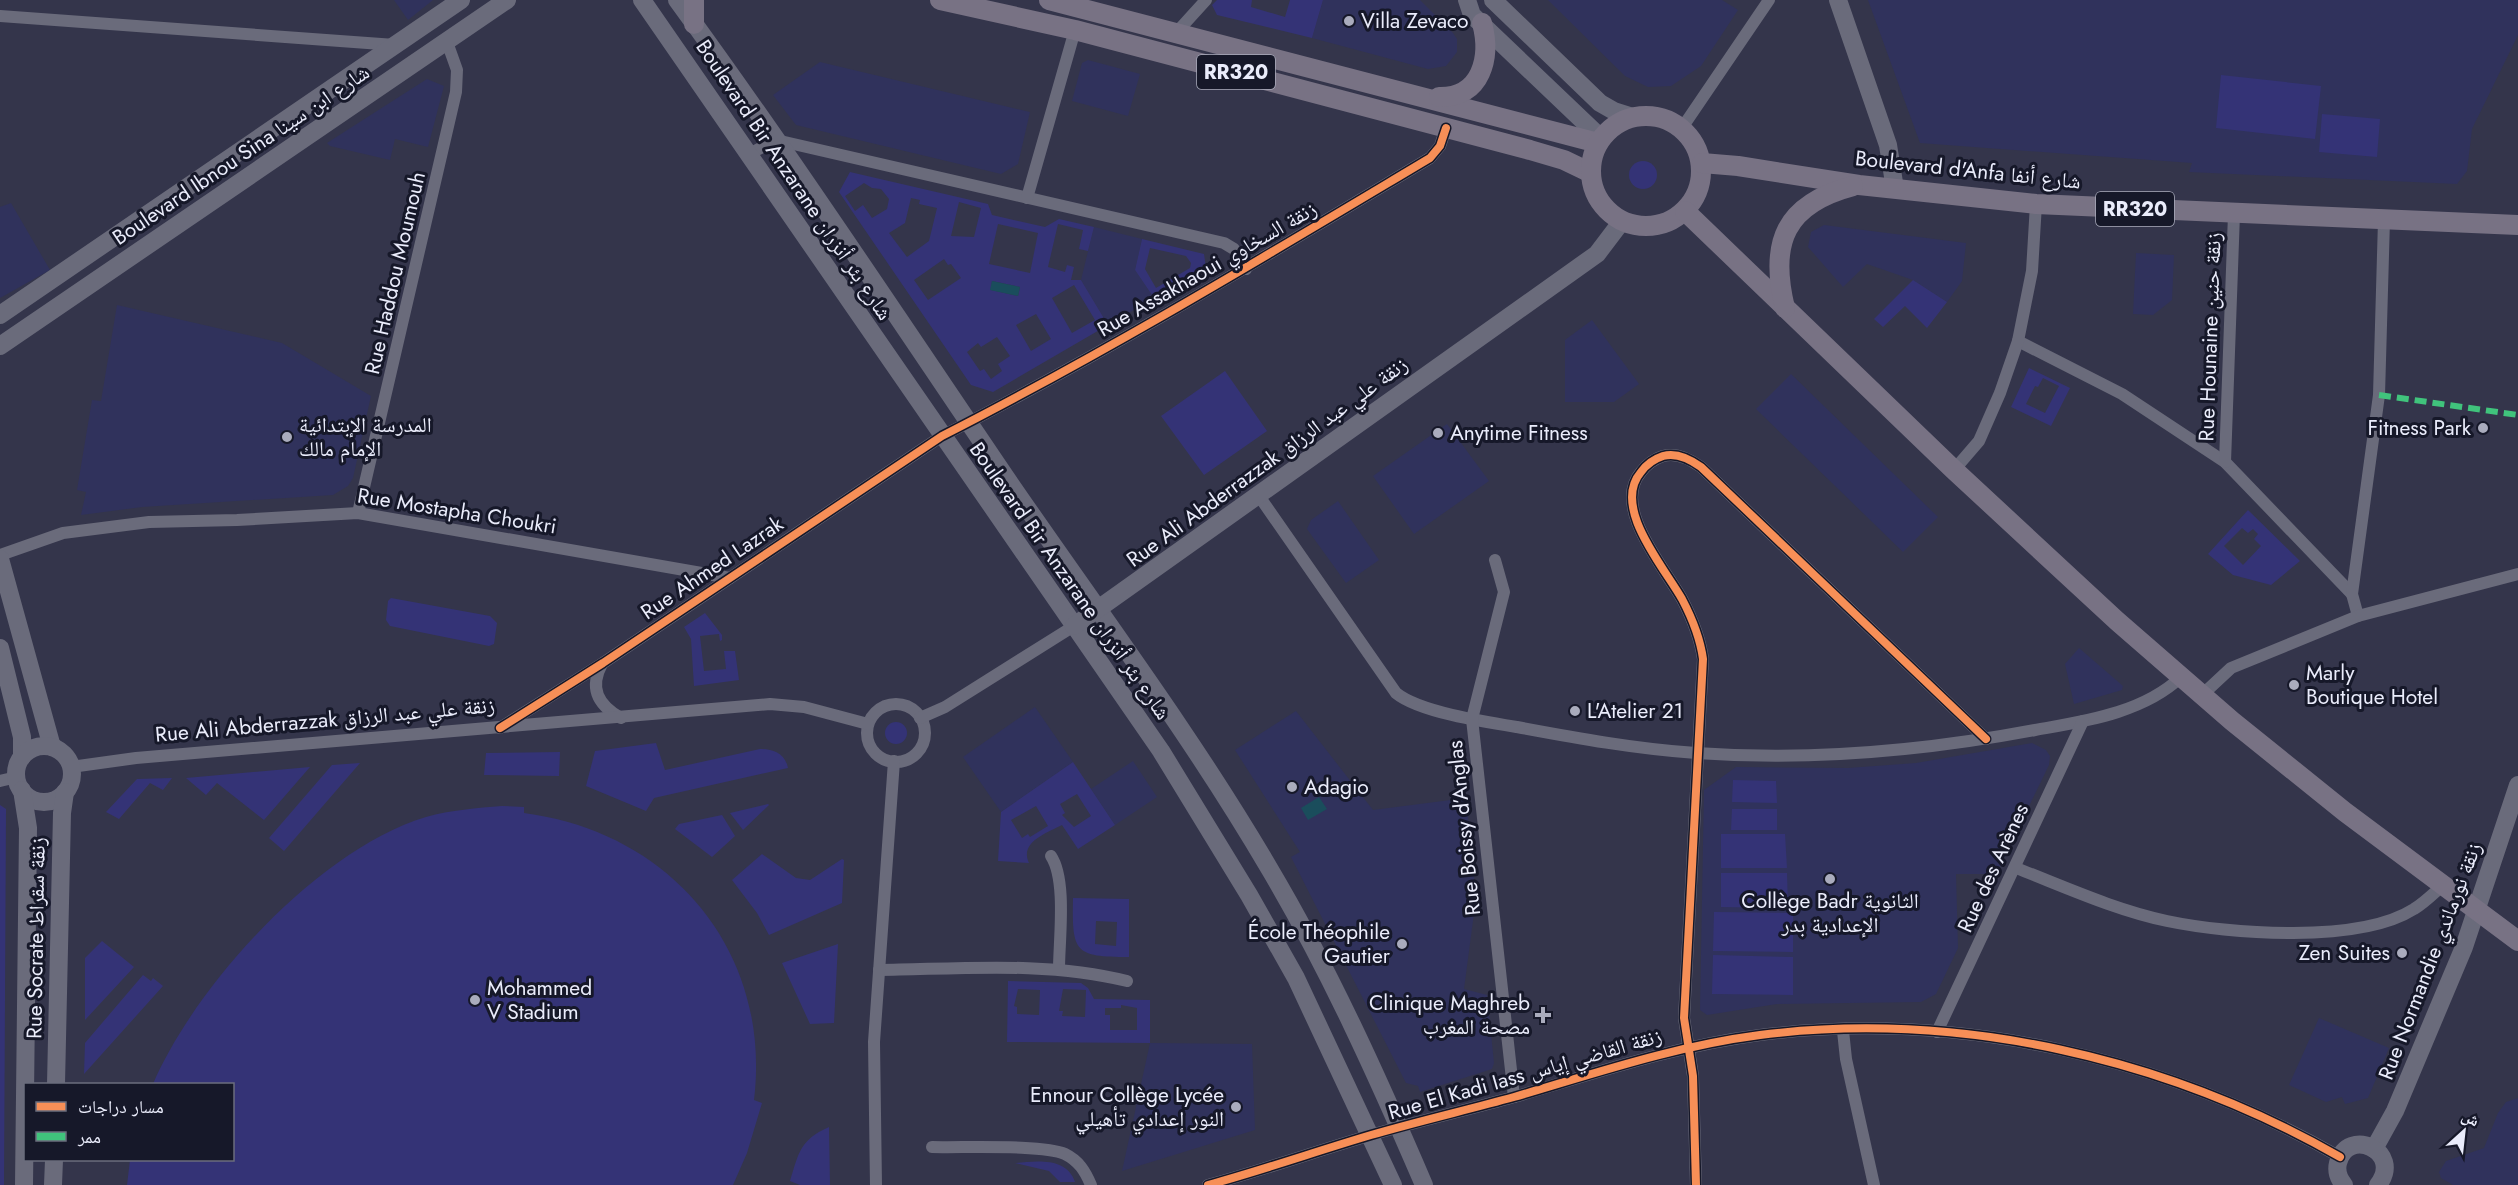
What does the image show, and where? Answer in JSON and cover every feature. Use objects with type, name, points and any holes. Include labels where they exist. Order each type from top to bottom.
[{"type":"main road","name":"Boulevard Ibnou Sina شارع ابن سينا","points":[[0,315],[461,0]]},
{"type":"main road","name":"Boulevard Ibnou Sina شارع ابن سينا","points":[[0,346],[507,0]]},
{"type":"main road","name":"Boulevard Bir Anzarane شارع بئر أنزران","points":[[642,0],[1161,751],[1249,895],[1296,978],[1394,1185]]},
{"type":"main road","name":"Boulevard Bir Anzarane شارع بئر أنزران","points":[[677,0],[776,140],[1182,733],[1272,873],[1307,937],[1424,1185]]},
{"type":"main road","points":[[694,0],[694,24]]},
{"type":"main road","name":"RR320","points":[[940,0],[1075,30],[1446,128],[1553,157],[1591,173]]},
{"type":"main road","name":"RR320","points":[[1048,0],[1599,140]]},
{"type":"main road","points":[[1467,0],[1472,15],[1599,140]]},
{"type":"main road","points":[[1493,0],[1600,103],[1614,111],[1633,117],[1657,116],[1682,128],[1695,143],[1702,163],[1698,190],[1685,211],[1666,223],[1654,226],[1622,221],[1602,204],[1593,186],[1592,158],[1599,140],[1613,126],[1633,117]]},
{"type":"main road","points":[[1838,0],[1888,145],[1895,189]]},
{"type":"main road","points":[[1426,97],[1454,97],[1474,81],[1484,63],[1486,50],[1482,23]]},
{"type":"main road","name":"Boulevard d'Anfa شارع أنفا","points":[[1702,163],[1738,166],[1859,185],[2036,204],[2518,225]]},
{"type":"main road","points":[[1785,308],[1778,264],[1790,224],[1808,204],[1859,185]]},
{"type":"main road","points":[[1685,211],[1954,470],[2117,621],[2181,677],[2337,805],[2442,886],[2518,940]]},
{"type":"main road","name":"Rue Ali Abderrazzak زنقة علي عبد الرزاق","points":[[1074,626],[1596,254],[1622,221]]},
{"type":"main road","points":[[0,557],[52,747]]},
{"type":"main road","points":[[0,648],[22,737],[22,757],[13,783],[32,799],[41,801],[54,800],[65,792],[71,780],[71,767],[65,755],[52,747],[35,748],[22,757]]},
{"type":"main road","name":"Rue Socrate زنقة سقراط","points":[[13,783],[28,828],[25,1083]]},
{"type":"main road","name":"Rue Normandie زنقة نورماندي","points":[[2374,1149],[2395,1111],[2464,947],[2518,785]]},
{"type":"main road","name":"Rue Socrate زنقة سقراط","points":[[56,1083],[62,813],[65,792]]},
{"type":"main road","points":[[2344,1185],[2338,1173],[2340,1157],[2348,1148],[2356,1145],[2374,1149],[2384,1164],[2384,1183]]},
{"type":"main road","name":"Rue Socrate زنقة سقراط","points":[[24,1161],[24,1185]]},
{"type":"main road","points":[[53,1185],[54,1161]]},
{"type":"street","points":[[1176,33],[1206,0]]},
{"type":"street","points":[[1682,128],[1769,0]]},
{"type":"street","points":[[0,16],[395,45]]},
{"type":"street","points":[[1027,198],[1075,30]]},
{"type":"street","name":"Rue Haddou Moumouh","points":[[358,513],[456,92],[457,70],[447,42]]},
{"type":"street","name":"Rue Assakhaoui زنقة السخاوي","points":[[942,436],[1246,269],[1430,158],[1440,146],[1446,128]]},
{"type":"street","points":[[749,154],[776,140],[1224,243],[1234,249],[1246,269]]},
{"type":"street","points":[[1954,470],[1979,441],[2000,393],[2018,341],[2032,271],[2036,204]]},
{"type":"street","name":"Rue Hounaine زنقة حنين","points":[[2225,462],[2234,214]]},
{"type":"street","points":[[2358,616],[2352,594],[2379,395],[2384,220]]},
{"type":"street","points":[[2018,341],[2122,394],[2225,462],[2352,594]]},
{"type":"street","name":"Rue Ahmed Lazrak","points":[[500,728],[603,663],[942,436]]},
{"type":"street","points":[[1696,1185],[1693,1076],[1684,1018],[1696,753],[1703,665],[1697,632],[1682,599],[1634,518],[1632,491],[1637,477],[1648,464],[1665,455],[1685,457],[1701,467],[1986,739]]},
{"type":"street","points":[[1258,496],[1395,693],[1407,701],[1472,719],[1596,741],[1696,753],[1849,753],[1986,739],[2083,721],[2152,699],[2181,677]]},
{"type":"street","name":"Rue Mostapha Choukri","points":[[0,557],[63,533],[149,522],[358,513],[730,578]]},
{"type":"street","name":"Rue Boissy d’Anglas","points":[[1495,560],[1504,592],[1472,719],[1514,1097]]},
{"type":"street","points":[[2202,694],[2231,668],[2358,616],[2518,574]]},
{"type":"street","name":"Rue Ali Abderrazzak زنقة علي عبد الرزاق","points":[[921,718],[945,707],[1074,626]]},
{"type":"street","points":[[603,663],[595,678],[597,695],[609,711],[621,718]]},
{"type":"street","name":"Rue Ali Abderrazzak زنقة علي عبد الرزاق","points":[[71,767],[136,758],[783,704],[804,707],[868,724]]},
{"type":"street","points":[[892,705],[910,708],[921,718],[924,732],[920,748],[908,759],[894,761],[881,757],[871,747],[867,738],[868,724],[875,712],[892,705]]},
{"type":"street","name":"Rue des Arènes","points":[[1937,1032],[2016,868],[2083,721]]},
{"type":"street","points":[[876,1185],[874,1042],[894,761]]},
{"type":"street","points":[[1051,856],[1056,863],[1059,879],[1059,969]]},
{"type":"street","points":[[2016,868],[2126,910],[2167,921],[2231,930],[2289,934],[2354,928],[2399,915],[2413,909],[2442,886]]},
{"type":"street","points":[[879,969],[1059,969],[1079,970],[1127,981]]},
{"type":"street","points":[[1844,1031],[1846,1059],[1874,1185]]},
{"type":"street","name":"Rue El Kadi Iass زنقة القاضي إياس","points":[[1208,1185],[1233,1182],[1371,1135],[1514,1097],[1627,1062],[1687,1048],[1761,1035],[1844,1031],[1937,1032],[2071,1052],[2155,1075],[2265,1116],[2340,1157]]},
{"type":"street","points":[[932,1147],[1054,1150],[1075,1160],[1085,1170],[1091,1185]]},
{"type":"shaded area","points":[[394,0],[433,0],[408,20]]},
{"type":"shaded area","points":[[1217,0],[1252,0],[1251,7],[1285,17],[1290,0],[1323,0],[1312,38],[1217,15],[1212,5]]},
{"type":"shaded area","points":[[1323,0],[1420,0],[1453,33],[1457,39],[1457,52],[1446,66],[1428,69],[1312,38]]},
{"type":"shaded area","points":[[1548,0],[1722,0],[1738,10],[1701,66],[1671,86],[1648,87],[1625,76]]},
{"type":"shaded area","points":[[1868,0],[2518,0],[2518,35],[2472,129],[2467,171],[2457,184],[2189,172],[2192,163],[1920,143]]},
{"type":"shaded area","points":[[1088,60],[1140,74],[1128,116],[1072,101],[1082,63]]},
{"type":"shaded area","points":[[820,62],[1030,112],[1018,164],[1001,174],[796,125],[773,95]]},
{"type":"shaded area","points":[[2221,75],[2321,86],[2315,139],[2216,128]]},
{"type":"shaded area","points":[[427,79],[444,86],[428,147],[395,139],[390,160],[330,146],[327,143]]},
{"type":"shaded area","points":[[2322,114],[2380,119],[2377,157],[2319,152]]},
{"type":"shaded area","points":[[1643,161],[1653,165],[1657,175],[1653,185],[1643,189],[1633,185],[1629,175],[1633,165]]},
{"type":"shaded area","points":[[850,172],[988,204],[992,215],[1045,227],[1059,219],[1094,227],[1088,251],[1079,249],[1083,230],[1058,224],[1048,267],[1065,272],[1067,265],[1074,267],[1071,280],[1081,280],[1108,325],[993,392],[971,385],[839,192]],"holes":[[[864,183],[872,188],[881,189],[889,199],[887,209],[872,218],[863,205],[855,211],[845,196]],[[911,198],[920,200],[919,204],[937,208],[929,241],[907,257],[889,233],[905,223]],[[959,202],[981,208],[974,237],[951,236]],[[998,224],[1038,233],[1030,273],[989,264]],[[944,259],[948,265],[951,264],[961,278],[928,300],[914,280]],[[992,281],[1020,287],[1018,296],[991,290]],[[1074,285],[1095,320],[1072,333],[1052,298]],[[1036,314],[1051,339],[1031,351],[1016,325]],[[997,337],[1010,356],[998,364],[1002,371],[991,379],[984,369],[980,371],[967,352],[978,343],[981,347]]]},
{"type":"shaded area","points":[[11,203],[50,270],[0,298],[0,207]]},
{"type":"shaded area","points":[[1824,225],[1966,243],[1962,281],[1947,302],[1913,280],[1867,264],[1843,287],[1808,247],[1811,232]]},
{"type":"shaded area","points":[[1094,227],[1142,239],[1135,270],[1154,298],[1108,325],[1081,280]]},
{"type":"shaded area","points":[[1142,239],[1204,254],[1206,268],[1154,298],[1135,270]],"holes":[[[1150,248],[1186,256],[1191,263],[1190,268],[1156,288],[1145,269]]]},
{"type":"shaded area","points":[[2136,253],[2174,255],[2172,300],[2153,315],[2133,314]]},
{"type":"shaded area","points":[[1913,280],[1947,302],[1927,328],[1905,306],[1883,327],[1874,319]]},
{"type":"shaded area","points":[[992,281],[1020,287],[1018,296],[990,290]]},
{"type":"shaded area","points":[[117,305],[282,343],[371,396],[353,478],[348,486],[333,495],[142,507],[81,515],[86,492],[77,490],[92,400],[101,401]]},
{"type":"shaded area","points":[[1592,320],[1639,384],[1614,402],[1565,402],[1565,340]]},
{"type":"shaded area","points":[[2029,368],[2070,388],[2051,426],[2011,407]],"holes":[[[2043,378],[2059,386],[2045,413],[2026,404],[2035,386],[2038,387]]]},
{"type":"shaded area","points":[[1225,371],[1267,431],[1204,475],[1161,416]]},
{"type":"shaded area","points":[[1791,374],[1938,517],[1903,552],[1756,409]]},
{"type":"shaded area","points":[[1447,424],[1489,481],[1414,534],[1373,476]]},
{"type":"shaded area","points":[[1338,501],[1379,560],[1346,583],[1307,529],[1311,520]]},
{"type":"shaded area","points":[[2248,510],[2300,561],[2271,585],[2233,575],[2208,554]],"holes":[[[2242,528],[2248,533],[2253,529],[2258,534],[2254,539],[2261,546],[2243,565],[2224,546]]]},
{"type":"shaded area","points":[[391,598],[490,616],[497,623],[494,644],[489,646],[390,626],[386,620],[388,601]]},
{"type":"shaded area","points":[[705,613],[722,635],[722,640],[720,641],[719,634],[700,636],[704,671],[726,669],[724,651],[735,651],[739,680],[694,686],[691,639],[684,627]]},
{"type":"shaded area","points":[[2079,648],[2123,686],[2122,690],[2074,704],[2065,664]]},
{"type":"shaded area","points":[[1035,707],[1073,762],[1001,812],[963,757]]},
{"type":"shaded area","name":"École Théophile Gautier","points":[[1296,711],[1373,810],[1466,798],[1476,898],[1464,989],[1487,995],[1494,1063],[1492,1069],[1420,1092],[1418,1086],[1406,1083],[1291,857],[1300,852],[1235,750]]},
{"type":"shaded area","points":[[896,722],[906,729],[907,733],[900,743],[896,744],[886,737],[885,733],[892,723]]},
{"type":"shaded area","points":[[656,743],[665,770],[760,749],[781,755],[788,768],[654,798],[646,811],[586,786],[595,751]]},
{"type":"shaded area","name":"Collège Badr الثانوية الإعدادية بدر","points":[[2032,743],[2046,750],[2050,756],[2049,765],[1996,874],[1956,874],[1958,948],[1936,994],[1921,1002],[1777,1004],[1707,1015],[1700,1010],[1704,790],[1736,767],[1848,768],[1916,763]]},
{"type":"shaded area","points":[[560,752],[559,776],[484,775],[486,753]]},
{"type":"shaded area","points":[[1133,761],[1157,797],[1115,825],[1091,789]]},
{"type":"shaded area","points":[[1073,762],[1115,825],[1078,849],[1062,825],[1042,835],[1031,844],[1027,856],[1029,863],[998,861],[1001,812]],"holes":[[[1077,794],[1091,816],[1074,827],[1062,815],[1065,813],[1060,804]],[[1036,806],[1048,826],[1030,837],[1028,834],[1022,838],[1011,820]]]},
{"type":"shaded area","points":[[360,763],[284,851],[269,838],[332,765]]},
{"type":"shaded area","points":[[310,767],[264,820],[217,783],[206,795],[186,778]]},
{"type":"shaded area","points":[[172,778],[163,790],[150,783],[119,819],[106,812],[137,779]]},
{"type":"shaded area","points":[[1733,780],[1776,781],[1777,803],[1732,802]]},
{"type":"shaded area","points":[[1319,797],[1327,809],[1308,820],[1301,808]]},
{"type":"shaded area","points":[[768,804],[743,830],[730,813]]},
{"type":"shaded area","points":[[0,805],[6,809],[4,1185],[0,1185]]},
{"type":"shaded area","name":"Mohammed V Stadium","points":[[502,806],[524,807],[524,813],[577,825],[624,845],[666,873],[701,908],[728,949],[746,995],[755,1046],[754,1100],[762,1103],[747,1153],[733,1185],[127,1185],[130,1161],[234,1161],[234,1083],[154,1083],[173,1045],[230,964],[304,889],[344,858],[385,834],[426,817]]},
{"type":"shaded area","points":[[1732,809],[1777,809],[1777,830],[1731,830]]},
{"type":"shaded area","points":[[722,815],[735,836],[712,857],[675,829],[679,824]]},
{"type":"shaded area","points":[[1721,834],[1785,834],[1787,868],[1721,868]]},
{"type":"shaded area","points":[[762,854],[796,878],[810,880],[842,859],[844,860],[842,903],[769,935],[757,913],[732,880]]},
{"type":"shaded area","points":[[1721,873],[1787,873],[1788,908],[1721,907]]},
{"type":"shaded area","points":[[1073,898],[1129,899],[1129,957],[1097,955],[1087,953],[1080,948],[1076,940]],"holes":[[[1096,921],[1117,922],[1116,946],[1095,944]]]},
{"type":"shaded area","points":[[1714,912],[1793,913],[1793,952],[1713,951]]},
{"type":"shaded area","points":[[102,941],[134,967],[85,1020],[85,958]]},
{"type":"shaded area","points":[[838,944],[834,1023],[810,1024],[782,963]]},
{"type":"shaded area","points":[[1713,955],[1793,957],[1793,995],[1712,994]]},
{"type":"shaded area","points":[[143,975],[151,981],[153,978],[163,986],[84,1074],[85,1043]]},
{"type":"shaded area","points":[[1008,981],[1081,983],[1088,988],[1094,999],[1150,1000],[1150,1043],[1007,1042]],"holes":[[[1018,989],[1040,990],[1039,1015],[1017,1014],[1017,1007],[1014,1006]],[[1063,989],[1086,990],[1085,1017],[1062,1016],[1063,1011],[1059,1011]],[[1121,1005],[1137,1008],[1137,1030],[1110,1030],[1110,1015],[1105,1015],[1105,1008],[1121,1008]]]},
{"type":"shaded area","points":[[2319,1018],[2389,1048],[2368,1098],[2345,1104],[2342,1097],[2326,1102],[2289,1085]]},
{"type":"shaded area","points":[[1150,1043],[1252,1044],[1255,1130],[1122,1171]]},
{"type":"shaded area","points":[[2518,1098],[2518,1185],[2453,1185],[2441,1178],[2439,1172],[2446,1161],[2484,1148],[2498,1113],[2506,1102]]},
{"type":"shaded area","points":[[829,1127],[830,1185],[800,1185],[790,1181],[806,1142]]},
{"type":"shaded area","points":[[1050,1162],[1058,1164],[1071,1174],[1075,1182],[1060,1182],[1049,1171],[1015,1163]]},
{"type":"marked path","points":[[2379,395],[2518,415]]},
{"type":"cycle path","points":[[500,728],[603,663],[942,436],[1127,336],[1430,158],[1440,146],[1446,128]]},
{"type":"cycle path","points":[[1696,1185],[1693,1076],[1684,1018],[1703,659],[1698,635],[1686,606],[1643,537],[1636,519],[1632,502],[1633,486],[1641,472],[1653,461],[1668,455],[1683,457],[1701,467],[1986,739]]},
{"type":"cycle path","points":[[1208,1185],[1371,1135],[1666,1053],[1760,1035],[1835,1029],[1910,1030],[1985,1037],[2060,1050],[2133,1068],[2204,1093],[2274,1122],[2340,1157]]},
{"type":"place","name":"Villa Zevaco","points":[[1349,21]]},
{"type":"place","name":"Fitness Park","points":[[2483,428]]},
{"type":"place","name":"Anytime Fitness","points":[[1438,433]]},
{"type":"place","name":"المدرسة الإبتدائية الإمام مالك","points":[[287,437]]},
{"type":"place","name":"Marly Boutique Hotel","points":[[2294,685]]},
{"type":"place","name":"L'Atelier 21","points":[[1575,711]]},
{"type":"place","name":"Adagio","points":[[1292,787]]},
{"type":"place","name":"Collège Badr الثانوية الإعدادية بدر","points":[[1830,879]]},
{"type":"place","name":"École Théophile Gautier","points":[[1402,944]]},
{"type":"place","name":"Zen Suites","points":[[2402,953]]},
{"type":"place","name":"Mohammed V Stadium","points":[[475,1000]]},
{"type":"place","name":"Clinique Maghreb مصحة المغرب","points":[[1543,1015]]},
{"type":"place","name":"Ennour Collège Lycée النور إعدادي تأهيلي","points":[[1236,1107]]}]
